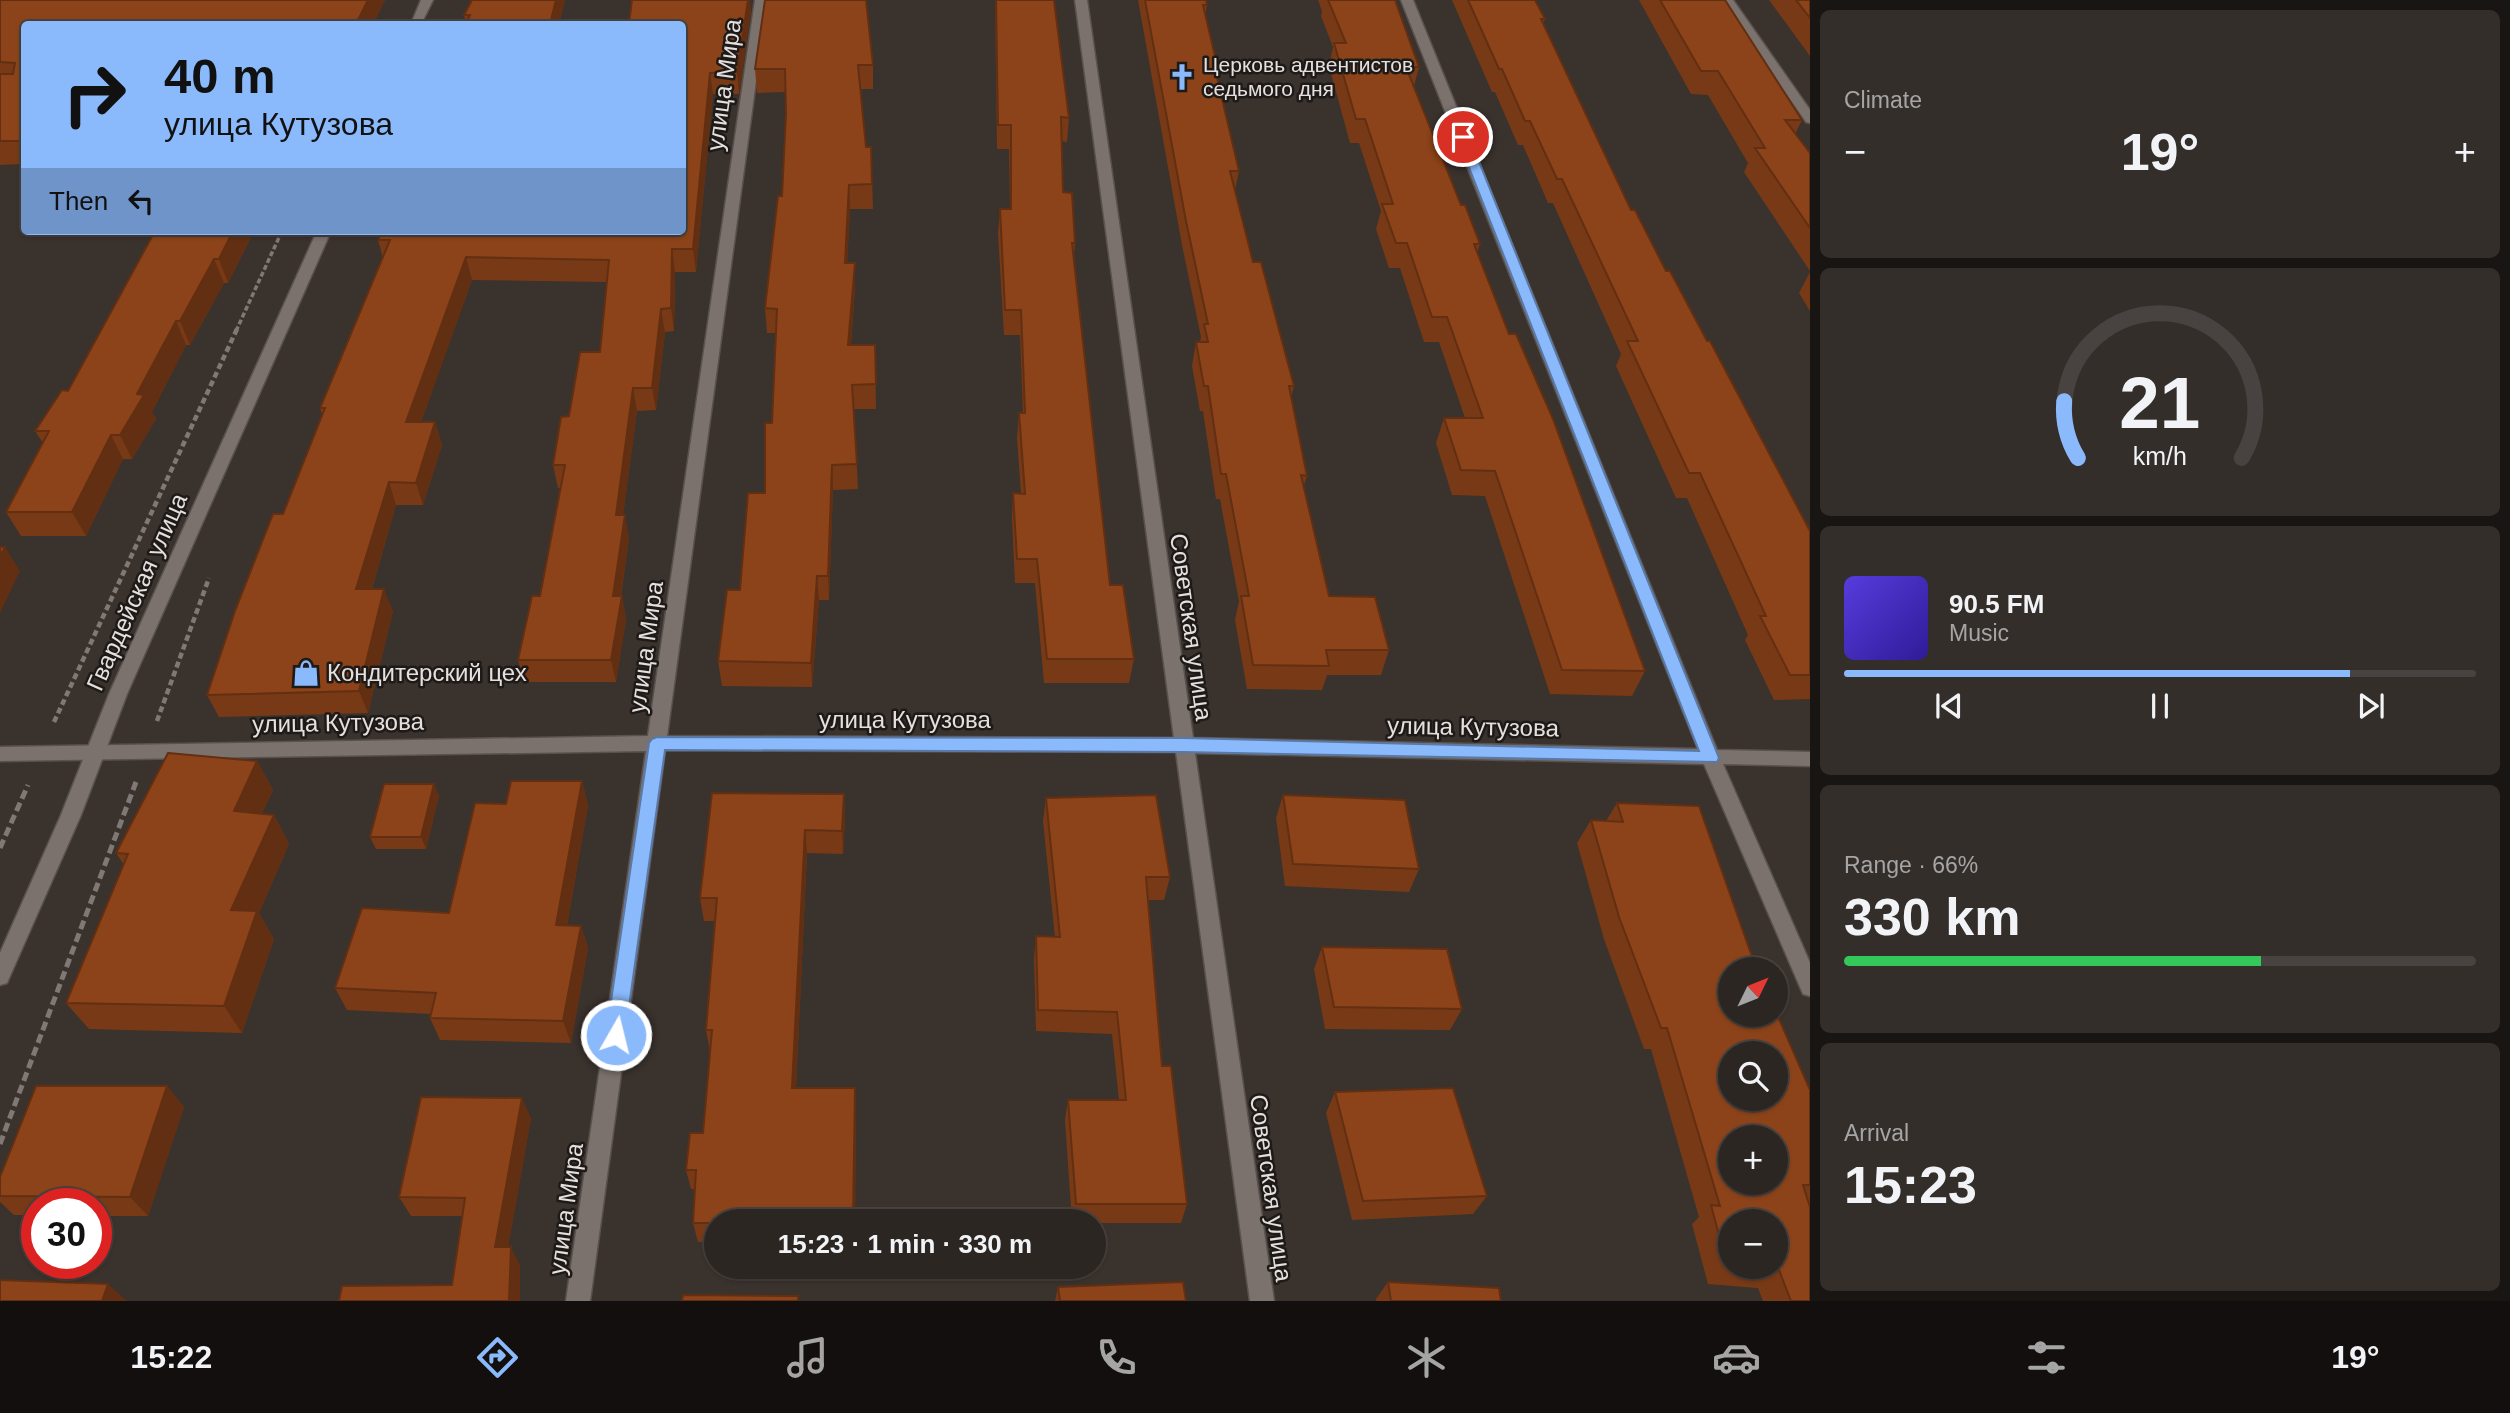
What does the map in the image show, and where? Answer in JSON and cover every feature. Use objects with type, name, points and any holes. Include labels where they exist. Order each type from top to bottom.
[{"type":"street","points":[[417,21],[427,0]]},
{"type":"street","name":"улица Мира","points":[[578,1301],[761,0]]},
{"type":"street","name":"Советская улица","points":[[1081,0],[1262,1301]]},
{"type":"street","points":[[1407,0],[1711,758],[1810,987]]},
{"type":"street","points":[[1727,0],[1810,119]]},
{"type":"street","name":"Гвардейская улица","points":[[0,976],[118,694],[322,235]]},
{"type":"street","name":"улица Кутузова","points":[[0,754],[657,743],[1183,745],[1810,759]]},
{"type":"path","points":[[55,720],[280,235]]},
{"type":"path","points":[[0,1144],[124,817],[167,692]]},
{"type":"building","points":[[0,0],[368,0],[358,21],[21,21],[21,141],[0,141],[0,74],[13,74],[15,63],[0,62]]},
{"type":"building","points":[[472,0],[556,0],[551,21],[467,21],[470,15],[464,15]]},
{"type":"building","points":[[632,0],[748,0],[737,72],[710,73],[693,249],[672,249],[671,308],[661,309],[652,388],[633,388],[616,515],[625,515],[613,596],[622,596],[611,660],[518,660],[532,596],[540,596],[565,465],[553,465],[561,417],[569,416],[580,352],[600,352],[609,260],[466,257],[406,422],[435,422],[416,483],[389,482],[356,589],[384,589],[359,691],[207,695],[235,611],[273,514],[283,514],[325,408],[320,408],[390,240],[378,240],[380,235],[686,235],[686,21],[629,21]]},
{"type":"building","points":[[765,0],[866,0],[873,65],[858,65],[866,147],[871,147],[872,184],[849,185],[845,263],[855,263],[848,345],[875,345],[876,384],[852,385],[857,464],[832,465],[828,576],[817,576],[811,663],[718,661],[727,590],[740,590],[748,493],[765,493],[765,423],[772,423],[777,309],[765,308],[778,196],[782,196],[786,113],[785,69],[755,69]]},
{"type":"building","points":[[996,0],[1054,0],[1069,118],[1061,117],[1063,192],[1072,193],[1075,243],[1072,243],[1110,585],[1123,585],[1134,659],[1047,659],[1037,559],[1017,559],[1013,493],[1025,494],[1019,413],[1025,413],[1021,310],[1005,310],[1000,209],[1011,209],[1011,125],[998,125]]},
{"type":"building","points":[[1145,0],[1206,0],[1207,5],[1203,5],[1219,73],[1216,73],[1239,171],[1230,171],[1253,262],[1261,262],[1294,386],[1289,386],[1307,476],[1301,475],[1329,596],[1375,597],[1389,650],[1326,650],[1329,666],[1253,665],[1241,596],[1249,596],[1226,474],[1221,474],[1208,386],[1204,386],[1196,342],[1208,342],[1204,324],[1208,324]]},
{"type":"building","points":[[1328,0],[1395,0],[1419,67],[1406,67],[1461,205],[1465,205],[1480,244],[1474,244],[1509,334],[1516,334],[1553,419],[1645,671],[1562,670],[1495,471],[1461,470],[1444,418],[1483,418],[1447,317],[1432,317],[1407,243],[1396,243],[1382,204],[1393,204],[1365,119],[1356,119],[1334,43],[1346,43]]},
{"type":"building","points":[[1468,0],[1535,0],[1545,19],[1541,19],[1631,210],[1635,210],[1666,271],[1670,271],[1707,341],[1710,341],[1810,531],[1810,675],[1790,675],[1760,616],[1766,616],[1700,473],[1689,473],[1627,341],[1638,341],[1562,179],[1557,179],[1530,121],[1525,121]]},
{"type":"building","points":[[1660,0],[1725,0],[1802,120],[1785,120],[1810,153],[1810,228],[1755,148],[1765,148],[1718,71],[1701,71]]},
{"type":"building","points":[[1796,0],[1810,0],[1810,18]]},
{"type":"building","points":[[153,235],[231,235],[219,259],[214,259],[180,321],[176,321],[137,394],[144,395],[120,435],[111,435],[72,512],[6,512],[49,431],[35,431],[62,390],[68,391]]},
{"type":"building","points":[[168,753],[257,761],[234,811],[274,815],[231,910],[257,911],[224,1006],[66,1003],[128,854],[116,853]]},
{"type":"building","points":[[511,781],[582,781],[556,925],[581,926],[563,1021],[430,1018],[436,993],[335,988],[362,908],[449,913],[475,803],[506,804]]},
{"type":"building","points":[[384,784],[434,784],[421,837],[370,837]]},
{"type":"building","points":[[712,793],[844,794],[842,831],[805,830],[792,1088],[855,1088],[853,1209],[704,1209],[704,1223],[693,1223],[696,1170],[686,1170],[690,1133],[703,1133],[712,1030],[706,1030],[717,898],[700,898]]},
{"type":"building","points":[[1156,795],[1170,877],[1146,877],[1162,1066],[1171,1066],[1187,1204],[1076,1204],[1068,1100],[1126,1100],[1117,1012],[1038,1010],[1036,936],[1060,937],[1046,798]]},
{"type":"building","points":[[1283,795],[1405,800],[1419,869],[1293,864]]},
{"type":"building","points":[[1617,803],[1699,806],[1753,957],[1718,957],[1718,1027],[1783,1027],[1810,1090],[1810,1185],[1803,1185],[1810,1207],[1810,1301],[1791,1301],[1782,1279],[1788,1279],[1788,1209],[1718,1209],[1718,1232],[1711,1205],[1720,1206],[1667,1028],[1661,1028],[1619,917],[1591,820],[1623,822]]},
{"type":"building","points":[[1322,947],[1447,949],[1462,1009],[1334,1007]]},
{"type":"building","points":[[36,1086],[167,1086],[130,1197],[112,1197],[112,1188],[21,1188],[21,1196],[0,1196],[0,1177]]},
{"type":"building","points":[[1453,1088],[1487,1196],[1363,1201],[1335,1092]]},
{"type":"building","points":[[421,1097],[522,1098],[495,1247],[511,1247],[509,1301],[339,1301],[342,1286],[452,1285],[465,1198],[399,1197]]},
{"type":"building","points":[[0,1280],[108,1284],[102,1301],[0,1301]]},
{"type":"building","points":[[1183,1282],[1186,1301],[1060,1301],[1058,1287]]},
{"type":"building","points":[[1388,1282],[1499,1288],[1501,1301],[1391,1301]]},
{"type":"building","points":[[683,1295],[798,1296],[798,1301],[682,1301]]},
{"type":"place","name":"Церковь адвентистов седьмого дня","points":[[1182,77]]},
{"type":"place","name":"Кондитерский цех","points":[[306,673]]},
{"type":"route","points":[[616,1035],[657,743],[1183,745],[1711,758],[1463,137]]}]
